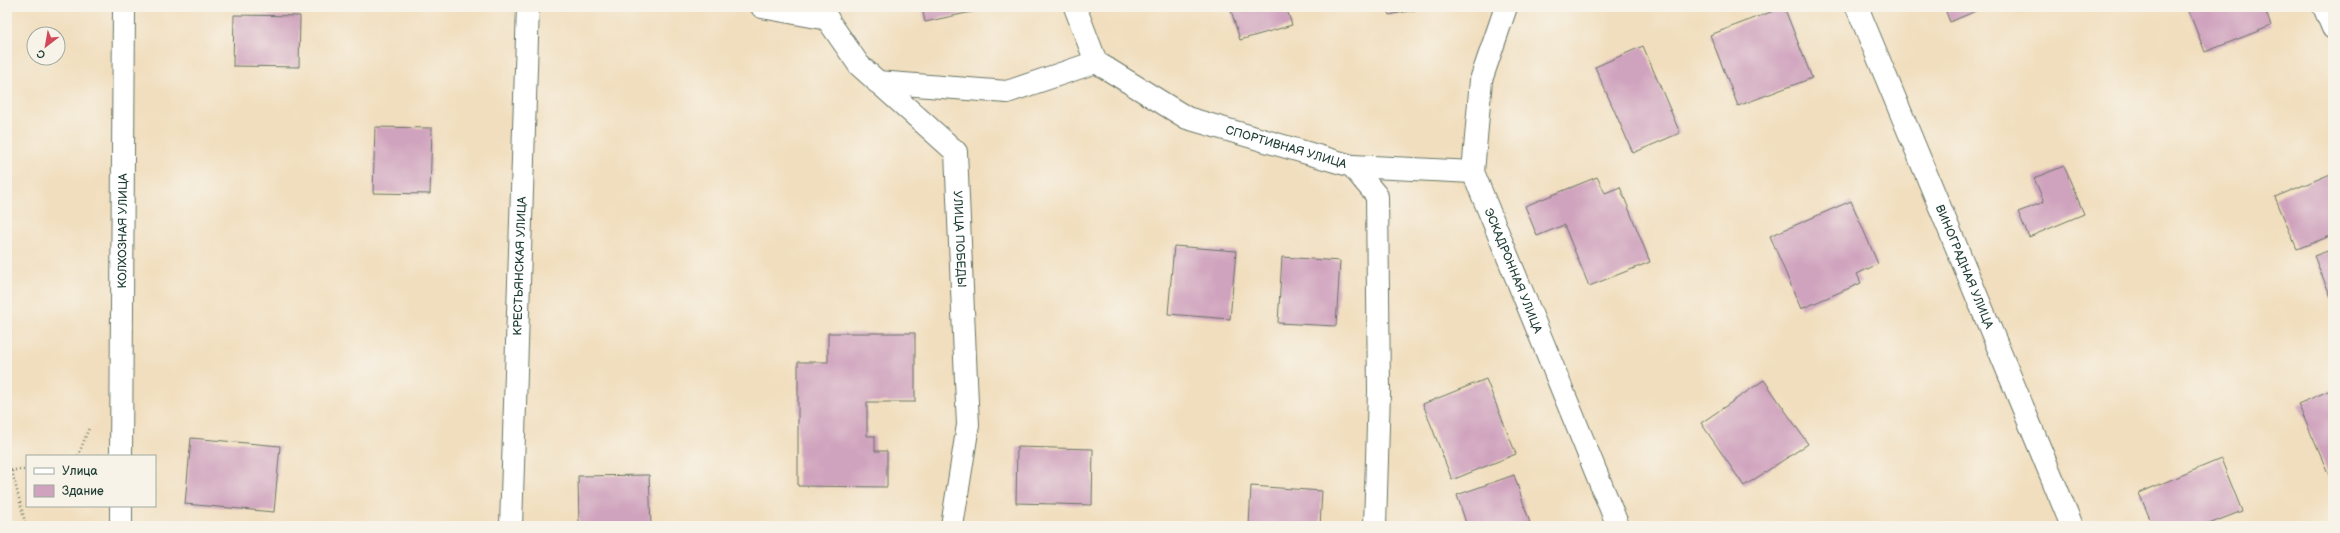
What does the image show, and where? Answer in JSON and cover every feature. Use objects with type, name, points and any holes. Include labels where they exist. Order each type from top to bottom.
[{"type":"street","name":"КОЛХОЗНАЯ УЛИЦА","points":[[121,455],[124,7]]},
{"type":"street","name":"КРЕСТЬЯНСКАЯ УЛИЦА","points":[[511,526],[528,7]]},
{"type":"street","points":[[762,7],[824,13]]},
{"type":"street","points":[[877,82],[1007,92],[1096,62],[1075,7]]},
{"type":"street","name":"ЭСКАДРОННАЯ УЛИЦА","points":[[1506,7],[1481,80],[1472,172],[1618,526]]},
{"type":"street","name":"ВИНОГРАДНАЯ УЛИЦА","points":[[1857,7],[2072,526]]},
{"type":"street","points":[[2324,7],[2333,28]]},
{"type":"street","name":"УЛИЦА ПОБЕДЫ","points":[[824,13],[859,65],[956,152],[968,425],[952,526]]},
{"type":"street","name":"СПОРТИВНАЯ УЛИЦА","points":[[1096,62],[1187,118],[1352,166],[1377,196],[1379,391],[1375,526]]},
{"type":"street","points":[[1352,166],[1472,172]]},
{"type":"street","points":[[121,507],[121,526]]},
{"type":"path","points":[[7,470],[26,470]]},
{"type":"path","points":[[12,471],[26,526]]},
{"type":"building","points":[[922,7],[990,7],[990,8],[925,22]]},
{"type":"building","points":[[1230,7],[1286,7],[1292,25],[1240,40]]},
{"type":"building","points":[[1387,7],[1424,7],[1424,8],[1389,15]]},
{"type":"building","points":[[1784,7],[1812,78],[1738,106],[1710,35]]},
{"type":"building","points":[[1944,7],[1985,7],[1950,22]]},
{"type":"building","points":[[2187,7],[2264,7],[2271,26],[2205,52]]},
{"type":"building","points":[[234,15],[300,16],[299,67],[233,66]]},
{"type":"building","points":[[1643,46],[1680,133],[1633,153],[1595,67]]},
{"type":"building","points":[[375,127],[432,128],[430,194],[373,193]]},
{"type":"building","points":[[2064,166],[2084,214],[2029,237],[2018,212],[2044,202],[2034,178]]},
{"type":"building","points":[[2333,173],[2333,235],[2297,249],[2275,197]]},
{"type":"building","points":[[1597,177],[1605,193],[1620,187],[1650,262],[1589,286],[1564,225],[1537,236],[1525,206]]},
{"type":"building","points":[[1851,201],[1878,264],[1857,274],[1861,283],[1801,309],[1770,236]]},
{"type":"building","points":[[1174,246],[1236,251],[1230,319],[1168,314]]},
{"type":"building","points":[[2333,249],[2333,302],[2314,256]]},
{"type":"building","points":[[1282,257],[1340,261],[1336,326],[1278,323]]},
{"type":"building","points":[[828,333],[915,333],[915,402],[867,402],[867,436],[875,436],[875,451],[887,451],[887,487],[798,486],[798,362],[828,362]]},
{"type":"building","points":[[1486,379],[1516,454],[1452,480],[1423,404]]},
{"type":"building","points":[[1764,380],[1808,444],[1744,486],[1701,423]]},
{"type":"building","points":[[2333,389],[2333,481],[2332,482],[2298,404]]},
{"type":"building","points":[[191,438],[280,446],[274,512],[185,504]]},
{"type":"building","points":[[1017,447],[1093,449],[1092,505],[1016,503]]},
{"type":"building","points":[[2221,459],[2242,511],[2204,526],[2153,526],[2139,493]]},
{"type":"building","points":[[649,475],[651,526],[579,526],[578,476]]},
{"type":"building","points":[[1514,475],[1531,526],[1467,526],[1457,495]]},
{"type":"building","points":[[1251,486],[1322,491],[1320,526],[1249,526]]}]
